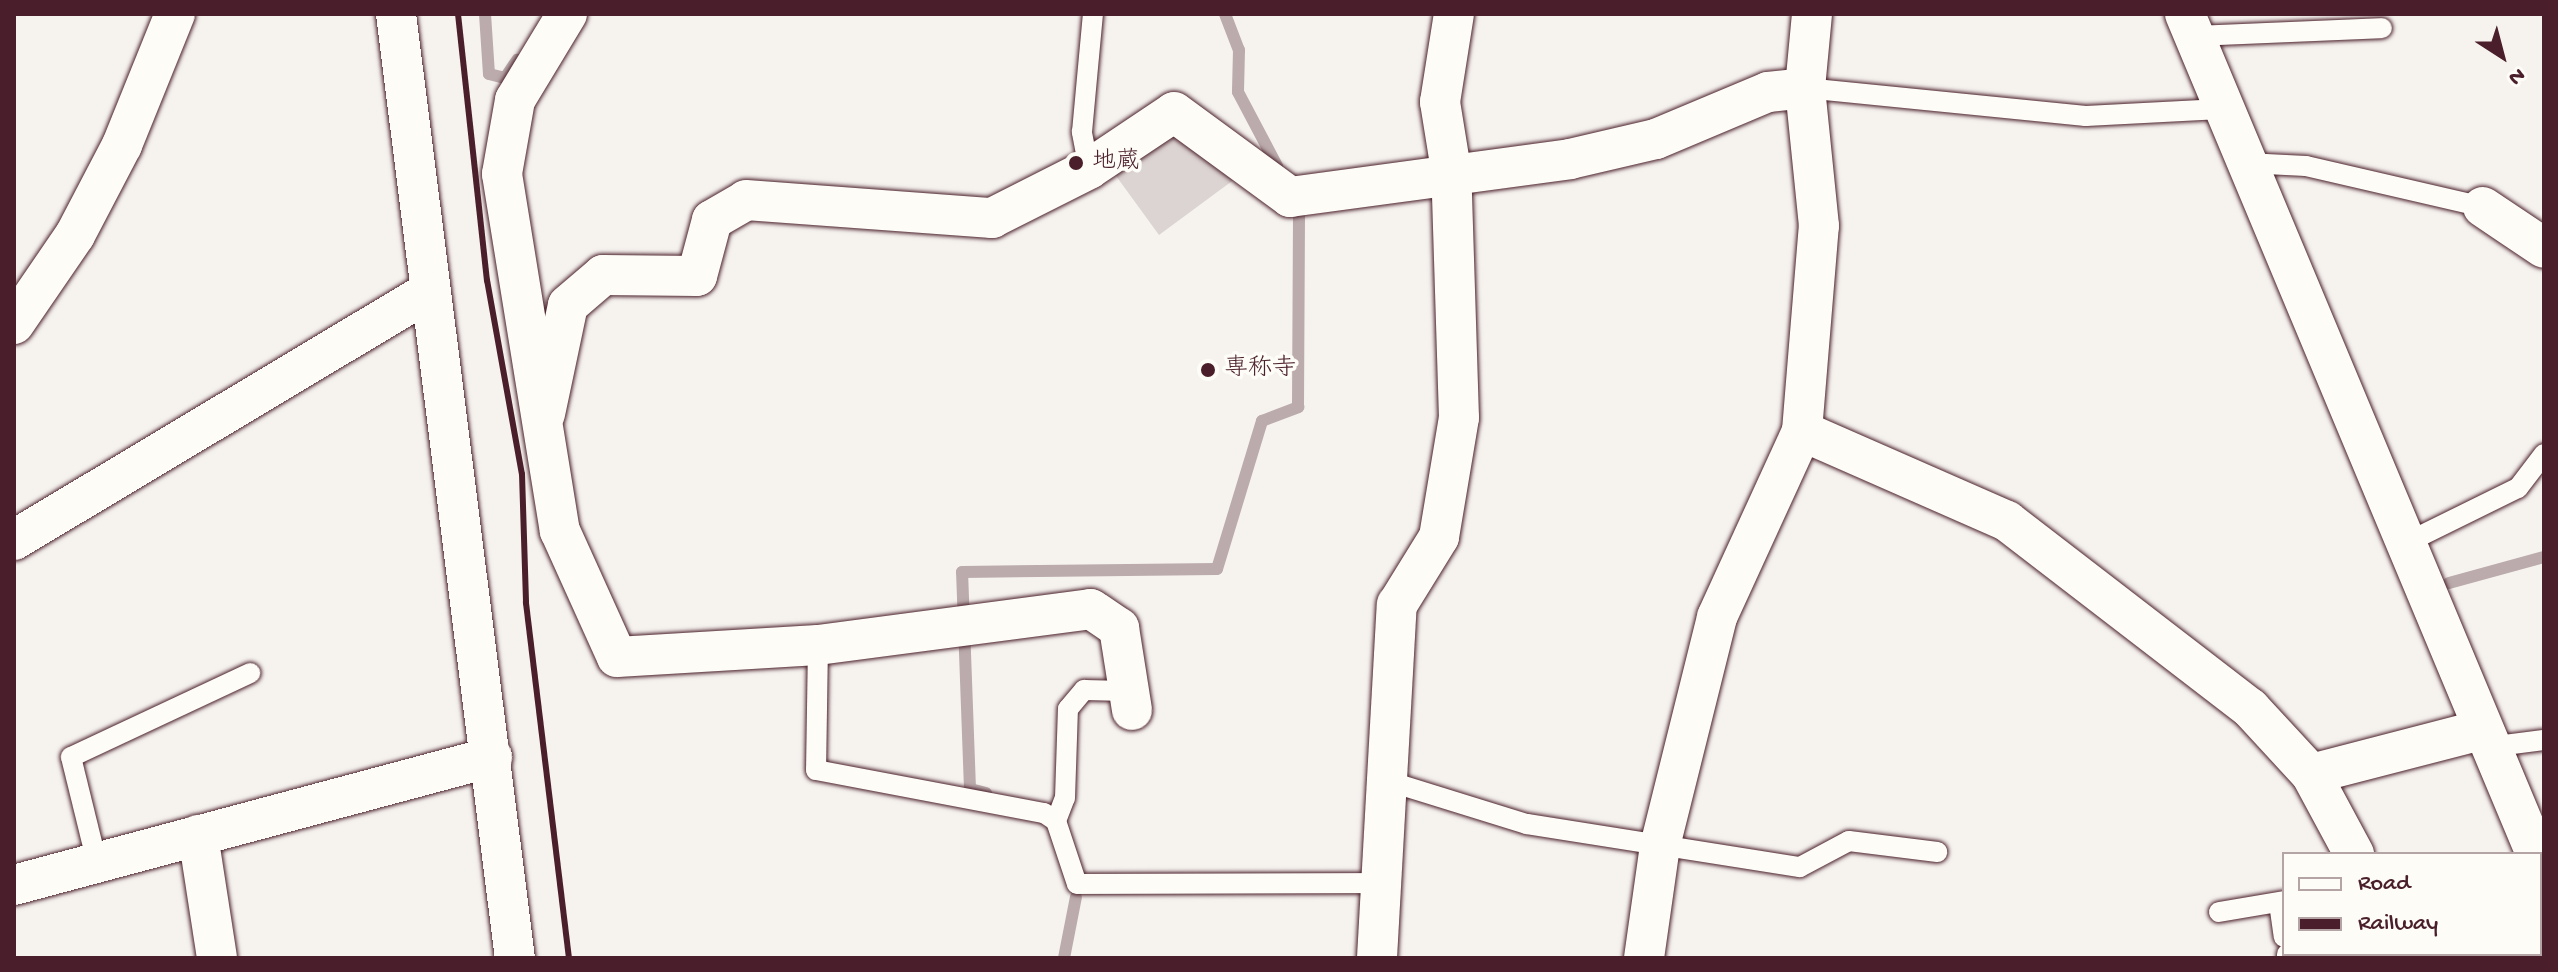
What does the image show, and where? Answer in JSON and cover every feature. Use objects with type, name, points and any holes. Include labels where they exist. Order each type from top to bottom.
[{"type":"street","points":[[14,324],[75,235],[122,145],[175,14]]},
{"type":"street","points":[[396,14],[428,292],[492,757],[515,958]]},
{"type":"street","points":[[567,14],[515,100],[502,174],[545,414],[560,531],[617,657],[818,645],[1091,609],[1119,628],[1129,700]]},
{"type":"street","points":[[1377,958],[1386,883],[1397,605],[1439,537],[1459,418],[1451,170],[1440,102],[1454,14]]},
{"type":"street","points":[[1644,958],[1660,846],[1717,617],[1802,431],[1819,226],[1805,88],[1812,14]]},
{"type":"street","points":[[2189,25],[2221,109],[2535,852]]},
{"type":"street","points":[[545,414],[568,305],[603,275],[697,276],[712,220],[746,200],[992,218],[1089,169],[1174,112],[1290,197],[1451,170],[1570,159],[1656,139],[1768,92],[1805,88]]},
{"type":"street","points":[[2483,207],[2544,248]]},
{"type":"street","points":[[14,540],[428,292]]},
{"type":"street","points":[[1802,431],[2007,521],[2250,708],[2311,774],[2353,852]]},
{"type":"street","points":[[2311,774],[2485,738]]},
{"type":"street","points":[[14,885],[492,757]]},
{"type":"street","points":[[198,835],[217,958]]},
{"type":"lane","points":[[1089,169],[1082,132],[1093,14]]},
{"type":"lane","points":[[2189,25],[2382,28]]},
{"type":"lane","points":[[1805,88],[2086,116],[2221,109]]},
{"type":"lane","points":[[2246,163],[2306,166],[2483,207]]},
{"type":"lane","points":[[2406,543],[2518,488],[2544,454]]},
{"type":"lane","points":[[818,645],[816,770],[1056,821]]},
{"type":"lane","points":[[97,863],[71,757],[250,673]]},
{"type":"lane","points":[[1129,700],[1084,690],[1068,709],[1065,798],[1056,821],[1077,884],[1386,883]]},
{"type":"lane","points":[[2485,738],[2544,740]]},
{"type":"lane","points":[[1391,782],[1527,824],[1800,867],[1849,841],[1937,852]]},
{"type":"lane","points":[[2219,912],[2281,902]]},
{"type":"shaded area","points":[[1174,123],[1243,173],[1159,235],[1111,169]]},
{"type":"waterway","points":[[485,14],[489,74],[505,78],[517,60]]},
{"type":"waterway","points":[[1225,14],[1239,50],[1238,92],[1277,166]]},
{"type":"waterway","points":[[986,793],[970,789],[962,572],[1217,569],[1262,421],[1298,407],[1299,207]]},
{"type":"waterway","points":[[2449,583],[2544,557]]},
{"type":"waterway","points":[[1064,958],[1076,897]]},
{"type":"railway","points":[[458,14],[487,280],[522,474],[526,603],[569,958]]},
{"type":"place","name":"地蔵","points":[[1076,163]]},
{"type":"place","name":"専称寺","points":[[1208,370]]}]
